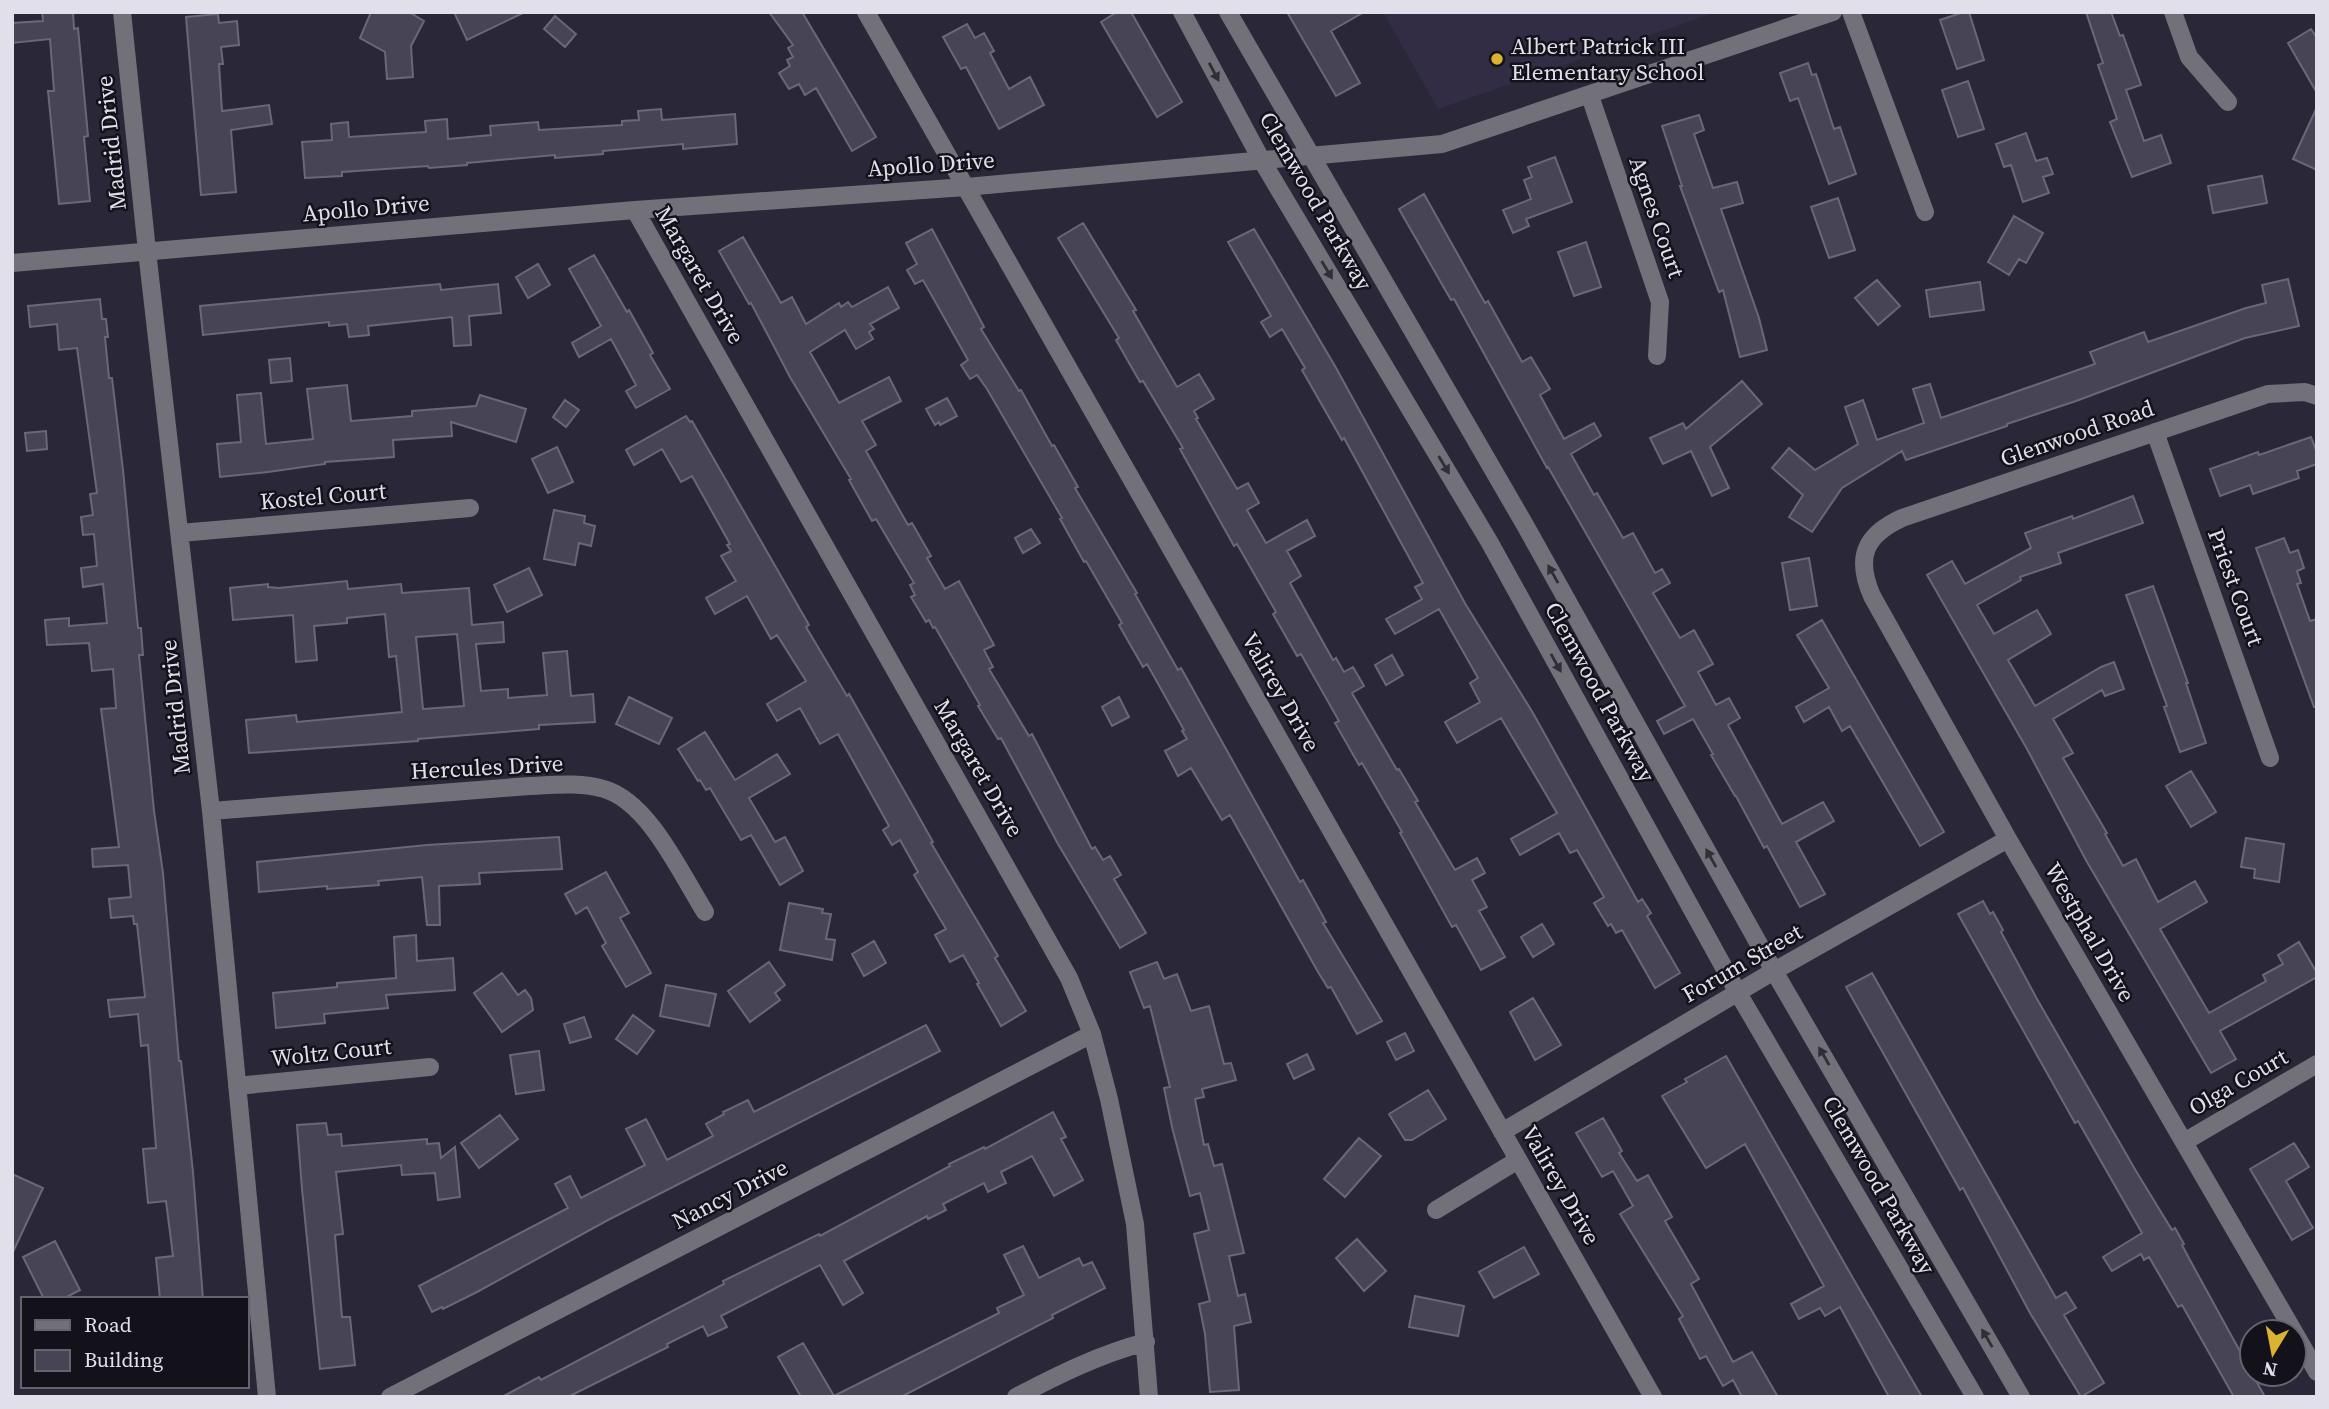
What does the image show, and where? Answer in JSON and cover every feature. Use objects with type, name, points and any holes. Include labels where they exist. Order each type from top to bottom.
[{"type":"street","name":"Madrid Drive","points":[[122,12],[146,251],[211,811],[267,1397]]},
{"type":"street","name":"Valirey Drive","points":[[866,12],[1653,1397]]},
{"type":"street","name":"Clemwood Parkway","points":[[1182,12],[1262,161],[1490,543],[1738,993],[1975,1397]]},
{"type":"street","name":"Clemwood Parkway","points":[[1228,12],[1525,525],[1774,971],[2021,1397]]},
{"type":"street","name":"Apollo Drive","points":[[12,263],[635,210],[966,187],[1443,144],[1833,12]]},
{"type":"street","points":[[1851,12],[1925,212]]},
{"type":"street","points":[[2174,12],[2189,57],[2228,102]]},
{"type":"street","name":"Agnes Court","points":[[1590,96],[1660,302],[1657,356]]},
{"type":"street","name":"Margaret Drive","points":[[635,210],[1069,978],[1092,1034],[1118,1139],[1135,1224],[1149,1397]]},
{"type":"street","name":"Glenwood Road","points":[[1866,550],[1883,527],[1902,518],[2269,394],[2305,392],[2317,396]]},
{"type":"street","name":"Priest Court","points":[[2155,432],[2270,758]]},
{"type":"street","name":"Kostel Court","points":[[180,533],[470,508]]},
{"type":"street","name":"Westphal Drive","points":[[1866,550],[1864,574],[1872,596],[2008,839],[2286,1318]]},
{"type":"street","name":"Hercules Drive","points":[[211,811],[529,786],[569,785],[605,789],[631,803],[650,823],[705,912]]},
{"type":"street","name":"Forum Street","points":[[1502,1132],[1774,971],[2008,839]]},
{"type":"street","name":"Nancy Drive","points":[[390,1397],[1092,1034]]},
{"type":"street","name":"Olga Court","points":[[2184,1142],[2317,1064]]},
{"type":"street","name":"Woltz Court","points":[[237,1086],[430,1067]]},
{"type":"street","points":[[1436,1210],[1518,1160]]},
{"type":"street","points":[[1016,1397],[1090,1360],[1146,1342]]},
{"type":"street","name":"Westphal Drive","points":[[2308,1356],[2317,1372]]},
{"type":"shaded area","name":"Albert Patrick III Elementary School","points":[[1383,12],[1717,12],[1438,109]]},
{"type":"building","points":[[42,12],[73,12],[74,29],[78,28],[88,136],[84,137],[90,201],[59,204],[48,91],[54,91],[50,39],[12,43],[12,23],[43,21]]},
{"type":"building","points":[[371,12],[409,12],[424,21],[411,46],[413,77],[387,79],[385,52],[360,38]]},
{"type":"building","points":[[454,12],[525,12],[467,40]]},
{"type":"building","points":[[769,12],[802,12],[876,137],[852,151],[816,88],[805,95],[799,84],[789,89],[779,73],[790,66],[787,60],[793,57],[788,48],[793,45]]},
{"type":"building","points":[[1117,12],[1131,12],[1182,102],[1157,117],[1101,22]]},
{"type":"building","points":[[1287,12],[1364,12],[1331,31],[1360,83],[1336,96]]},
{"type":"building","points":[[1969,12],[1984,60],[1957,69],[1940,20]]},
{"type":"building","points":[[2086,12],[2111,12],[2120,36],[2123,35],[2141,85],[2126,90],[2144,141],[2161,135],[2171,163],[2132,177],[2110,122],[2117,119],[2098,65],[2103,63]]},
{"type":"building","points":[[218,14],[219,23],[237,21],[239,45],[221,47],[223,64],[219,64],[222,111],[269,105],[272,124],[231,130],[236,192],[201,195],[186,17]]},
{"type":"building","points":[[555,16],[576,34],[565,47],[544,29]]},
{"type":"building","points":[[967,24],[975,38],[984,33],[994,51],[990,53],[1009,89],[1030,77],[1044,105],[999,129],[966,67],[961,69],[943,37]]},
{"type":"building","points":[[2311,29],[2317,38],[2317,93],[2288,43]]},
{"type":"building","points":[[1808,63],[1812,75],[1816,74],[1834,129],[1840,127],[1856,174],[1829,184],[1798,98],[1790,101],[1780,73]]},
{"type":"building","points":[[1968,81],[1984,129],[1958,137],[1942,90]]},
{"type":"building","points":[[2317,107],[2317,170],[2293,159]]},
{"type":"building","points":[[661,109],[662,120],[735,114],[737,144],[683,149],[683,144],[603,151],[603,154],[555,158],[555,155],[467,165],[342,172],[342,176],[305,178],[302,142],[332,140],[331,124],[348,122],[349,137],[426,132],[425,121],[447,119],[448,139],[491,135],[490,126],[538,122],[539,130],[622,125],[622,121],[639,120],[638,111]]},
{"type":"building","points":[[1699,115],[1704,130],[1694,134],[1713,188],[1737,182],[1743,203],[1721,209],[1759,318],[1767,350],[1740,357],[1723,290],[1719,292],[1680,186],[1662,126]]},
{"type":"building","points":[[2026,133],[2036,161],[2047,158],[2053,174],[2043,177],[2049,193],[2023,202],[2011,165],[2004,167],[1996,144]]},
{"type":"building","points":[[1555,157],[1572,202],[1526,219],[1529,226],[1513,233],[1503,210],[1531,199],[1524,180],[1532,177],[1528,167]]},
{"type":"building","points":[[2262,176],[2267,203],[2213,213],[2208,186]]},
{"type":"building","points":[[1424,194],[1485,303],[1488,301],[1522,362],[1531,357],[1550,389],[1540,395],[1564,439],[1594,423],[1601,436],[1571,454],[1623,538],[1633,533],[1655,573],[1662,569],[1670,583],[1653,593],[1680,638],[1694,630],[1713,664],[1698,672],[1716,705],[1729,698],[1740,718],[1728,725],[1782,824],[1823,802],[1834,821],[1796,842],[1825,894],[1800,907],[1767,846],[1764,848],[1711,755],[1713,754],[1693,719],[1664,734],[1657,721],[1685,706],[1547,468],[1454,299],[1451,300],[1399,209]]},
{"type":"building","points":[[1838,198],[1855,250],[1829,258],[1811,207]]},
{"type":"building","points":[[2014,216],[2043,233],[2026,263],[2019,259],[2009,275],[1988,262]]},
{"type":"building","points":[[1083,223],[1136,310],[1133,311],[1177,387],[1199,374],[1214,399],[1194,411],[1198,418],[1196,419],[1237,489],[1248,483],[1259,503],[1247,510],[1266,543],[1307,520],[1315,536],[1287,551],[1301,576],[1290,583],[1333,660],[1336,658],[1344,672],[1353,667],[1364,686],[1352,693],[1418,801],[1415,802],[1455,870],[1477,858],[1485,873],[1472,880],[1487,907],[1479,911],[1505,957],[1481,970],[1456,925],[1452,927],[1400,833],[1402,832],[1335,723],[1339,721],[1301,654],[1297,656],[1273,614],[1276,612],[1237,544],[1234,546],[1180,449],[1183,448],[1143,381],[1140,382],[1116,340],[1119,338],[1058,238]]},
{"type":"building","points":[[932,229],[984,327],[981,329],[1019,391],[1021,390],[1052,446],[1054,445],[1078,487],[1075,488],[1137,593],[1135,594],[1178,670],[1181,668],[1300,882],[1303,880],[1326,922],[1323,923],[1382,1021],[1357,1034],[1331,987],[1328,988],[1318,972],[1230,815],[1222,820],[1191,768],[1178,776],[1165,751],[1187,739],[1182,731],[1184,730],[1147,664],[1143,667],[1119,625],[1122,623],[1086,561],[1084,562],[1060,519],[1062,518],[987,389],[977,375],[970,379],[961,365],[968,360],[923,280],[915,284],[907,270],[917,264],[906,243]]},
{"type":"building","points":[[1254,229],[1335,366],[1466,605],[1533,713],[1638,902],[1642,899],[1651,913],[1647,916],[1680,973],[1655,988],[1622,930],[1616,933],[1611,924],[1608,926],[1594,903],[1604,897],[1577,850],[1570,853],[1559,833],[1520,855],[1511,839],[1557,813],[1501,718],[1457,743],[1445,722],[1480,702],[1470,683],[1478,678],[1439,609],[1395,634],[1386,619],[1422,599],[1415,587],[1423,583],[1344,438],[1342,440],[1302,370],[1305,368],[1282,329],[1270,337],[1261,322],[1271,316],[1228,242]]},
{"type":"building","points":[[743,237],[781,303],[792,297],[806,324],[839,303],[841,307],[848,302],[852,307],[888,287],[899,308],[870,324],[874,329],[869,332],[873,339],[856,349],[845,330],[810,352],[839,403],[889,377],[901,401],[862,421],[876,445],[866,451],[908,525],[912,523],[931,556],[927,558],[945,589],[959,581],[994,645],[984,650],[993,667],[989,669],[1029,736],[1032,734],[1092,849],[1095,847],[1103,860],[1110,856],[1121,875],[1114,879],[1146,933],[1120,948],[1058,844],[1001,738],[998,739],[978,706],[980,705],[935,627],[933,628],[929,620],[926,622],[911,597],[915,595],[910,585],[914,583],[876,519],[872,521],[849,480],[851,479],[719,251]]},
{"type":"building","points":[[1586,242],[1601,287],[1574,296],[1558,252]]},
{"type":"building","points":[[594,255],[627,312],[629,310],[670,389],[636,408],[626,391],[636,385],[611,339],[579,357],[572,343],[601,326],[569,269]]},
{"type":"building","points":[[538,264],[550,285],[528,298],[516,277]]},
{"type":"building","points":[[2288,279],[2299,326],[2245,338],[2007,426],[1906,460],[1902,451],[1842,488],[1812,532],[1789,517],[1803,495],[1772,468],[1789,448],[1815,470],[1858,444],[1845,407],[1863,400],[1877,440],[1924,423],[1913,389],[1930,384],[1941,418],[2095,364],[2090,352],[2144,332],[2148,342],[2266,303],[2262,285]]},
{"type":"building","points":[[1877,280],[1900,306],[1878,325],[1855,298]]},
{"type":"building","points":[[1980,282],[1984,310],[1930,317],[1926,290]]},
{"type":"building","points":[[440,284],[441,290],[498,284],[501,313],[469,316],[471,345],[454,346],[452,317],[368,326],[369,335],[349,337],[347,324],[329,326],[329,322],[203,335],[200,306]]},
{"type":"building","points":[[100,299],[102,319],[106,319],[109,378],[112,378],[123,470],[138,628],[141,628],[143,655],[139,655],[154,811],[163,873],[179,1061],[193,1172],[203,1297],[160,1297],[156,1258],[173,1256],[166,1201],[148,1203],[143,1149],[156,1148],[148,1045],[141,1046],[138,1014],[110,1017],[108,1000],[145,997],[137,924],[134,924],[133,916],[111,918],[109,899],[131,897],[128,865],[93,867],[92,849],[119,847],[101,709],[116,708],[113,669],[92,671],[89,643],[47,645],[45,620],[69,618],[69,626],[107,623],[103,584],[83,587],[81,568],[97,566],[94,534],[83,535],[81,517],[93,515],[90,494],[97,493],[77,348],[59,350],[57,324],[30,327],[28,306]]},
{"type":"building","points":[[290,358],[292,381],[271,383],[269,360]]},
{"type":"building","points":[[1742,381],[1762,404],[1710,447],[1729,488],[1712,496],[1691,451],[1663,464],[1650,438],[1683,423],[1686,429]]},
{"type":"building","points":[[347,385],[351,421],[412,416],[412,411],[476,406],[480,395],[526,409],[516,442],[451,422],[452,436],[393,440],[394,457],[325,462],[220,477],[217,444],[241,442],[237,395],[261,393],[266,444],[313,439],[307,389]]},
{"type":"building","points":[[947,398],[957,416],[935,425],[926,409]]},
{"type":"building","points":[[565,400],[579,410],[566,427],[553,417]]},
{"type":"building","points":[[686,416],[692,421],[809,625],[806,627],[847,696],[849,694],[933,842],[931,843],[998,956],[995,958],[1026,1011],[1001,1026],[963,955],[950,962],[935,935],[946,929],[914,875],[918,872],[900,840],[892,845],[883,830],[889,826],[838,734],[820,744],[800,708],[777,721],[767,704],[806,681],[777,635],[771,639],[747,596],[715,614],[706,598],[736,581],[721,556],[731,551],[727,545],[730,544],[692,476],[681,482],[662,449],[634,465],[626,450]]},
{"type":"building","points":[[46,431],[47,449],[27,451],[25,433]]},
{"type":"building","points":[[2311,437],[2317,453],[2317,464],[2297,471],[2299,478],[2253,494],[2250,485],[2220,496],[2210,469]]},
{"type":"building","points":[[557,447],[573,482],[548,493],[532,459]]},
{"type":"building","points":[[2133,496],[2143,523],[2058,553],[2061,563],[2020,577],[2021,580],[1977,605],[1994,634],[2037,610],[2051,634],[2008,660],[2035,706],[2114,662],[2124,689],[2105,696],[2102,690],[2053,719],[2073,753],[2063,758],[2123,866],[2136,859],[2158,902],[2195,881],[2207,902],[2160,929],[2209,1013],[2266,981],[2263,975],[2283,964],[2278,955],[2299,942],[2317,973],[2317,977],[2220,1031],[2236,1059],[2211,1073],[2087,862],[2027,749],[1927,575],[1952,561],[1965,584],[2031,548],[2025,533],[2072,516],[2073,519]]},
{"type":"building","points":[[554,510],[585,516],[584,523],[595,526],[591,546],[579,543],[575,565],[544,559]]},
{"type":"building","points":[[1031,529],[1040,543],[1023,553],[1015,538]]},
{"type":"building","points":[[2284,538],[2290,553],[2298,550],[2304,568],[2297,571],[2301,583],[2297,584],[2310,621],[2317,619],[2317,707],[2314,707],[2256,548]]},
{"type":"building","points":[[1809,558],[1817,606],[1790,610],[1782,563]]},
{"type":"building","points":[[529,568],[542,595],[507,612],[494,585]]},
{"type":"building","points":[[347,581],[348,589],[401,584],[402,593],[469,588],[472,625],[503,622],[504,642],[476,644],[481,691],[508,689],[508,698],[547,695],[543,653],[567,651],[571,696],[593,694],[595,722],[539,725],[539,729],[418,741],[249,753],[246,720],[296,715],[297,722],[402,712],[396,656],[389,657],[385,614],[347,618],[347,623],[314,626],[317,660],[296,662],[293,615],[233,620],[230,588],[268,584],[268,587]],"holes":[[[457,634],[464,706],[423,709],[416,637]]]},
{"type":"building","points":[[2153,586],[2188,683],[2206,743],[2180,752],[2164,707],[2167,706],[2126,595]]},
{"type":"building","points":[[1822,620],[1944,832],[1920,846],[1850,726],[1842,731],[1829,707],[1804,722],[1796,707],[1829,688],[1797,635]]},
{"type":"building","points":[[1392,655],[1403,675],[1386,685],[1375,665]]},
{"type":"building","points":[[629,697],[672,718],[659,744],[616,724]]},
{"type":"building","points":[[1119,697],[1129,717],[1112,726],[1102,707]]},
{"type":"building","points":[[705,732],[735,780],[777,754],[790,774],[749,798],[775,842],[785,837],[803,871],[780,885],[751,835],[741,840],[710,788],[706,790],[700,780],[698,781],[678,749]]},
{"type":"building","points":[[2191,771],[2216,812],[2191,827],[2166,786]]},
{"type":"building","points":[[559,837],[562,869],[479,873],[480,884],[439,886],[440,925],[427,925],[422,877],[378,881],[379,885],[259,892],[257,862],[427,845]]},
{"type":"building","points":[[2246,838],[2284,844],[2279,882],[2254,878],[2255,869],[2241,867]]},
{"type":"building","points":[[606,872],[629,913],[620,918],[651,973],[626,987],[602,946],[606,943],[587,907],[576,914],[565,894]]},
{"type":"building","points":[[1983,901],[1990,914],[1993,912],[2037,999],[2136,1171],[2172,1230],[2175,1228],[2238,1348],[2238,1388],[2260,1388],[2265,1397],[2234,1397],[2182,1305],[2178,1307],[2149,1257],[2144,1260],[2141,1254],[2112,1271],[2103,1257],[2142,1233],[2078,1121],[2075,1123],[1958,914]]},
{"type":"building","points":[[789,903],[823,909],[822,913],[831,914],[826,939],[835,940],[832,960],[780,950]]},
{"type":"building","points":[[1542,924],[1554,944],[1533,957],[1521,937]]},
{"type":"building","points":[[416,935],[417,961],[453,958],[455,990],[386,995],[388,1008],[324,1014],[325,1023],[276,1028],[273,993],[337,987],[337,983],[396,978],[394,937]]},
{"type":"building","points":[[874,941],[886,963],[864,976],[852,954]]},
{"type":"building","points":[[769,962],[785,985],[775,993],[780,1000],[750,1022],[728,991]]},
{"type":"building","points":[[1157,962],[1164,979],[1177,974],[1191,1011],[1209,1006],[1224,1064],[1231,1063],[1236,1080],[1202,1089],[1204,1097],[1195,1099],[1204,1145],[1208,1144],[1214,1166],[1222,1164],[1244,1253],[1229,1256],[1238,1296],[1245,1294],[1251,1322],[1234,1326],[1239,1390],[1210,1392],[1205,1334],[1199,1304],[1210,1301],[1194,1234],[1209,1230],[1200,1193],[1190,1196],[1172,1127],[1164,1088],[1170,1087],[1150,1006],[1144,1008],[1130,972]]},
{"type":"building","points":[[502,973],[518,995],[525,990],[531,998],[533,1010],[502,1032],[474,993]]},
{"type":"building","points":[[1872,973],[2056,1298],[2066,1292],[2076,1308],[2064,1315],[2104,1383],[2081,1397],[2030,1313],[1963,1188],[1960,1190],[1846,987]]},
{"type":"building","points":[[666,985],[716,994],[709,1026],[660,1016]]},
{"type":"building","points":[[1533,998],[1561,1045],[1535,1060],[1510,1012]]},
{"type":"building","points":[[633,1015],[654,1031],[637,1054],[616,1039]]},
{"type":"building","points":[[584,1017],[591,1037],[570,1043],[564,1024]]},
{"type":"building","points":[[926,1025],[940,1051],[608,1220],[477,1292],[432,1312],[419,1286],[568,1208],[555,1184],[570,1176],[581,1198],[645,1165],[626,1129],[646,1119],[667,1160],[713,1136],[706,1124],[724,1114],[723,1112],[748,1100],[754,1112]]},
{"type":"building","points":[[1405,1033],[1414,1051],[1396,1060],[1387,1042]]},
{"type":"building","points":[[539,1051],[544,1090],[516,1094],[510,1055]]},
{"type":"building","points":[[1307,1054],[1314,1069],[1294,1079],[1287,1064]]},
{"type":"building","points":[[1726,1056],[1922,1397],[1889,1397],[1840,1307],[1825,1316],[1820,1308],[1799,1319],[1791,1304],[1824,1286],[1745,1144],[1706,1168],[1662,1096],[1687,1082],[1685,1079]]},
{"type":"building","points":[[1428,1090],[1446,1119],[1412,1140],[1405,1140],[1389,1114]]},
{"type":"building","points":[[1053,1112],[1066,1137],[1061,1139],[1083,1180],[1054,1196],[1032,1156],[1001,1172],[1006,1183],[988,1192],[984,1183],[943,1204],[946,1210],[928,1219],[927,1216],[844,1261],[863,1293],[843,1305],[820,1265],[721,1316],[727,1327],[708,1336],[703,1326],[667,1344],[668,1347],[568,1397],[502,1397],[539,1377],[541,1380],[724,1284],[723,1281],[819,1234],[820,1236],[950,1166],[949,1164],[984,1147],[985,1149]]},
{"type":"building","points":[[500,1115],[518,1139],[479,1168],[461,1143]]},
{"type":"building","points":[[1603,1118],[1622,1151],[1619,1153],[1637,1181],[1648,1175],[1672,1217],[1665,1221],[1699,1279],[1691,1284],[1733,1362],[1752,1352],[1778,1397],[1742,1397],[1733,1380],[1723,1386],[1706,1356],[1700,1359],[1679,1319],[1683,1316],[1620,1214],[1633,1206],[1613,1171],[1602,1177],[1576,1133]]},
{"type":"building","points":[[326,1123],[328,1135],[341,1134],[342,1146],[427,1139],[427,1144],[439,1143],[441,1158],[455,1147],[460,1197],[438,1200],[435,1173],[402,1175],[401,1165],[336,1172],[343,1234],[335,1235],[342,1317],[350,1317],[355,1365],[320,1369],[297,1125]]},
{"type":"building","points":[[1359,1138],[1381,1156],[1345,1197],[1324,1179]]},
{"type":"building","points":[[2294,1143],[2309,1167],[2286,1181],[2313,1228],[2292,1240],[2250,1169]]},
{"type":"building","points":[[12,1174],[43,1188],[12,1254]]},
{"type":"building","points":[[1357,1239],[1386,1271],[1364,1291],[1336,1258]]},
{"type":"building","points":[[55,1241],[80,1290],[67,1297],[43,1297],[23,1257]]},
{"type":"building","points":[[1023,1246],[1039,1278],[1079,1258],[1083,1266],[1092,1262],[1105,1288],[901,1397],[801,1397],[778,1357],[803,1343],[834,1396],[999,1313],[997,1308],[1024,1295],[1004,1255]]},
{"type":"building","points":[[1524,1247],[1539,1274],[1494,1298],[1479,1272]]},
{"type":"building","points":[[1415,1296],[1464,1306],[1458,1336],[1409,1327]]},
{"type":"place","name":"Albert Patrick III Elementary School","points":[[1497,59]]}]
